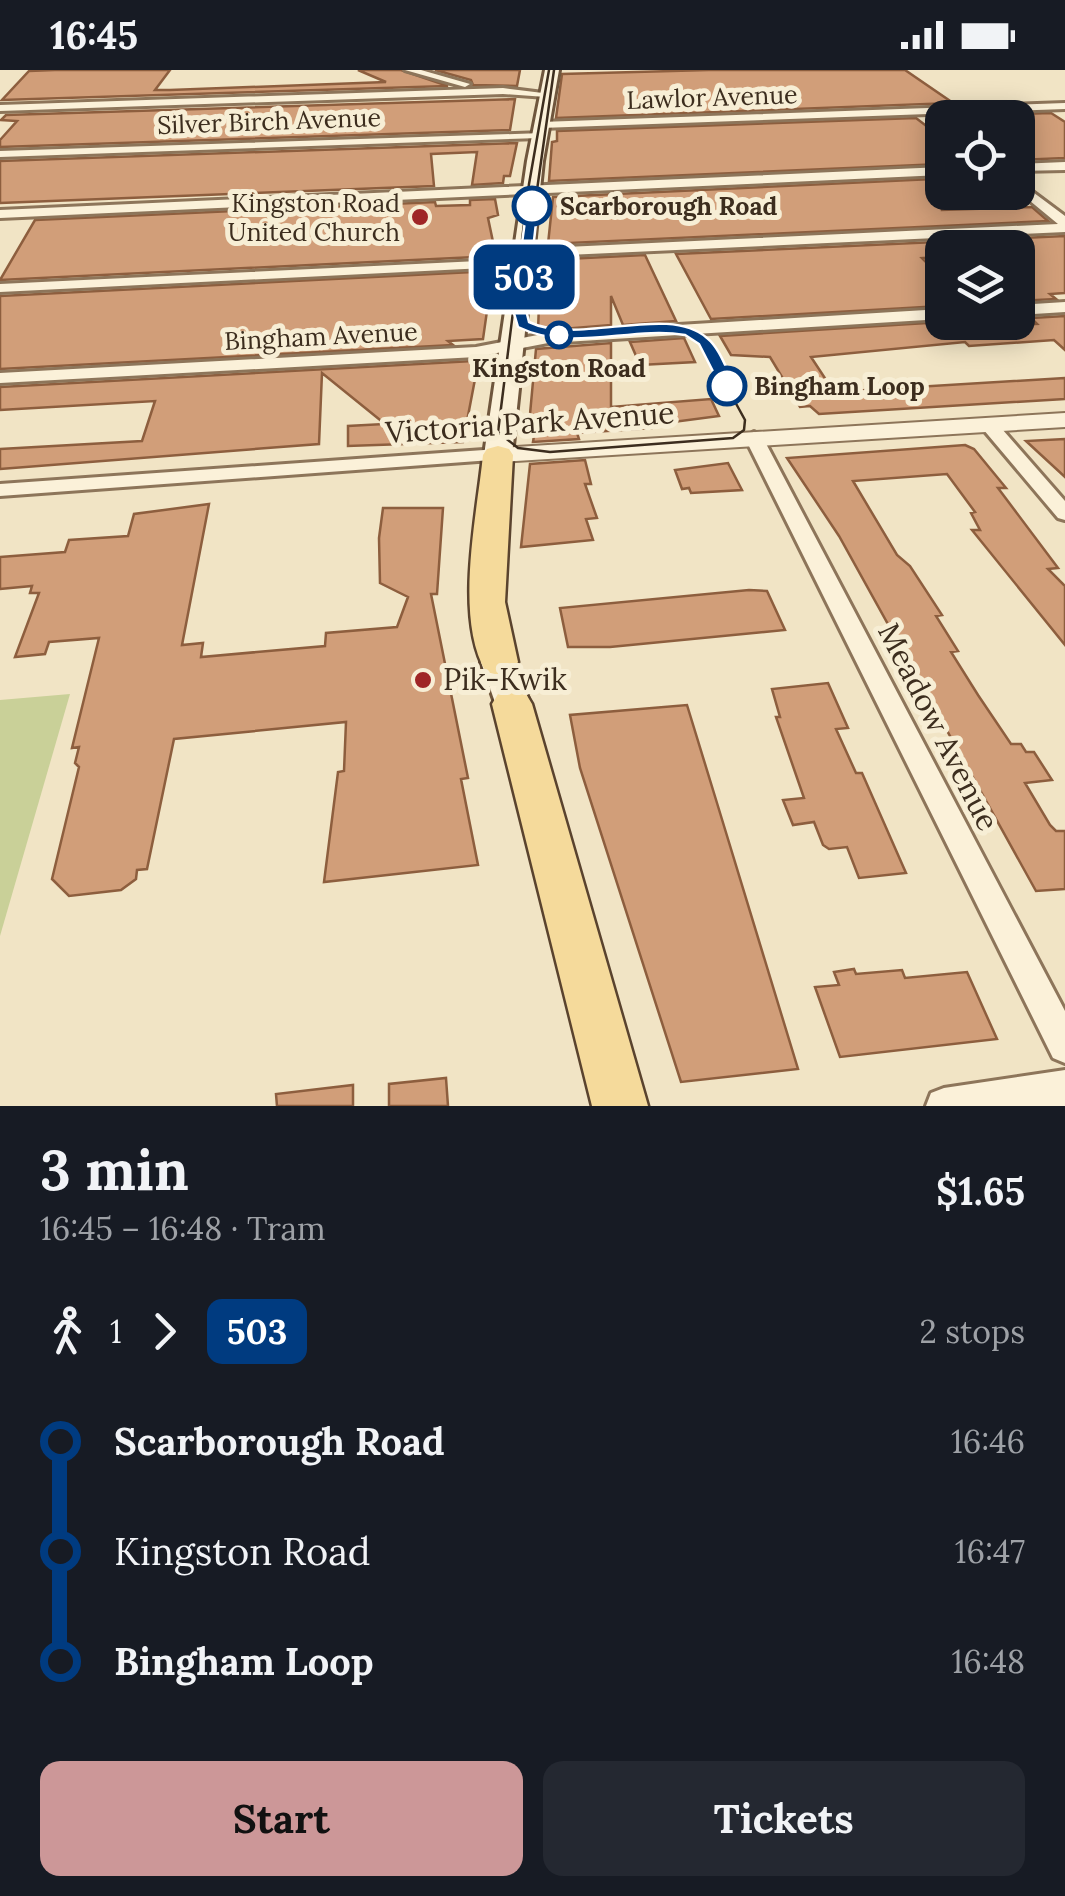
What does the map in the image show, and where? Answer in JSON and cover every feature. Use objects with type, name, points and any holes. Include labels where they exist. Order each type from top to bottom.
[{"type":"main road","points":[[552,70],[540,130],[498,455],[487,602],[620,1106]]},
{"type":"street","points":[[410,70],[475,86],[480,92]]},
{"type":"street","points":[[0,108],[480,92],[546,94]]},
{"type":"street","name":"Lawlor Avenue","points":[[540,130],[1065,106]]},
{"type":"street","name":"Silver Birch Avenue","points":[[0,154],[540,130]]},
{"type":"street","points":[[1035,167],[1065,166]]},
{"type":"street","points":[[0,214],[925,172]]},
{"type":"street","points":[[1035,199],[1065,225]]},
{"type":"street","points":[[0,288],[1065,225]]},
{"type":"street","points":[[1035,309],[1065,307]]},
{"type":"street","name":"Bingham Avenue","points":[[0,378],[476,352],[512,344],[614,333],[925,315]]},
{"type":"street","name":"Victoria Park Avenue","points":[[0,490],[1065,420]]},
{"type":"street","points":[[989,425],[1065,514]]},
{"type":"street","name":"Meadow Avenue","points":[[754,438],[1065,1046]]},
{"type":"street","points":[[944,1106],[1065,1088]]},
{"type":"green space","points":[[70,694],[0,936],[0,700]]},
{"type":"building","points":[[170,70],[155,90],[386,82],[358,70],[401,70],[448,86],[2,100],[29,71]]},
{"type":"building","points":[[435,70],[520,70],[517,86],[473,85],[471,80]]},
{"type":"building","points":[[905,70],[949,100],[556,118],[562,74]]},
{"type":"building","points":[[515,99],[510,130],[0,147],[0,140],[17,121],[1,120],[6,115]]},
{"type":"building","points":[[1035,113],[1051,113],[1065,122],[1065,158],[1035,159]]},
{"type":"building","points":[[916,118],[925,125],[925,165],[549,181],[552,142],[557,141],[557,131]]},
{"type":"building","points":[[517,143],[510,176],[504,176],[503,183],[472,185],[477,152],[431,154],[434,186],[0,203],[0,161]]},
{"type":"building","points":[[925,179],[925,210],[1035,210],[1048,221],[548,244],[553,197]]},
{"type":"building","points":[[495,199],[498,215],[488,218],[496,256],[0,280],[35,220],[435,202],[436,206],[470,205],[470,200]]},
{"type":"building","points":[[1065,236],[1065,293],[1050,294],[1056,299],[1035,300],[1035,237]]},
{"type":"building","points":[[925,242],[922,258],[925,307],[711,319],[676,254]]},
{"type":"building","points":[[645,255],[676,321],[623,325],[611,296],[611,325],[538,331],[540,277],[545,276],[546,260]]},
{"type":"building","points":[[493,271],[484,305],[488,304],[483,339],[448,341],[453,345],[0,369],[0,296]]},
{"type":"building","points":[[1065,316],[1065,350],[1054,340],[969,346],[965,342],[811,357],[834,392],[1065,378],[1065,399],[819,414],[810,406],[800,407],[770,357],[731,355],[720,336],[925,323],[925,340],[1035,340],[1035,318]]},
{"type":"building","points":[[684,338],[695,362],[640,365],[630,342]]},
{"type":"building","points":[[611,343],[611,407],[711,399],[719,416],[650,425],[651,428],[577,433],[579,439],[533,442],[534,436],[528,436],[536,349]]},
{"type":"building","points":[[473,361],[477,364],[476,374],[463,442],[348,446],[348,426],[385,424],[322,373],[319,444],[0,469],[0,449],[142,441],[155,401],[0,410],[0,387]]},
{"type":"building","points":[[1065,439],[1065,477],[1026,441]]},
{"type":"building","points":[[965,445],[974,449],[1006,488],[998,488],[1058,568],[1048,569],[1065,586],[1065,645],[972,530],[980,530],[971,513],[975,512],[947,474],[853,481],[897,555],[910,566],[942,615],[936,616],[958,651],[951,652],[978,695],[1011,744],[1021,744],[1026,752],[1034,752],[1052,780],[1025,783],[1050,825],[1056,831],[1065,831],[1065,889],[1036,891],[839,536],[787,458]]},
{"type":"building","points":[[585,460],[591,484],[585,484],[597,518],[586,519],[593,540],[521,547],[530,464]]},
{"type":"building","points":[[728,463],[742,490],[691,493],[689,488],[682,489],[675,470]]},
{"type":"building","points":[[209,504],[182,645],[203,643],[201,657],[325,646],[326,633],[397,627],[408,597],[380,583],[383,508],[443,508],[437,594],[431,594],[468,778],[461,779],[478,865],[324,882],[338,772],[344,771],[346,722],[174,739],[147,869],[137,870],[136,879],[121,890],[69,896],[52,879],[79,767],[75,763],[79,747],[72,748],[99,638],[49,642],[45,654],[15,657],[39,593],[30,593],[32,586],[0,589],[0,557],[65,552],[69,540],[128,536],[134,514]]},
{"type":"building","points":[[767,591],[785,630],[610,647],[568,647],[560,608]]},
{"type":"building","points":[[828,683],[848,728],[836,729],[856,773],[862,773],[906,873],[859,878],[847,847],[829,849],[823,845],[814,822],[793,825],[783,800],[804,798],[776,717],[780,717],[772,689]]},
{"type":"building","points":[[687,705],[798,1069],[681,1082],[580,768],[570,715]]},
{"type":"building","points":[[854,969],[856,974],[902,970],[905,978],[967,972],[997,1039],[840,1057],[815,987],[839,985],[834,972]]},
{"type":"building","points":[[446,1078],[448,1106],[389,1106],[389,1084]]},
{"type":"building","points":[[353,1085],[353,1106],[277,1106],[276,1094]]},
{"type":"tram line","points":[[549,70],[529,184],[498,432],[518,448],[550,452],[733,438],[744,430],[745,420],[699,336],[655,330],[566,334],[522,324],[520,310],[554,70]]},
{"type":"tram line","name":"503","points":[[532,206],[520,310],[522,324],[534,331],[559,335],[672,329],[690,332],[705,342],[727,386]]},
{"type":"place","name":"Scarborough Road","points":[[532,206]]},
{"type":"place","name":"Kingston Road United Church","points":[[420,217]]},
{"type":"place","name":"Kingston Road","points":[[559,335]]},
{"type":"place","name":"Bingham Loop","points":[[727,386]]},
{"type":"place","name":"Pik-Kwik","points":[[423,680]]}]
